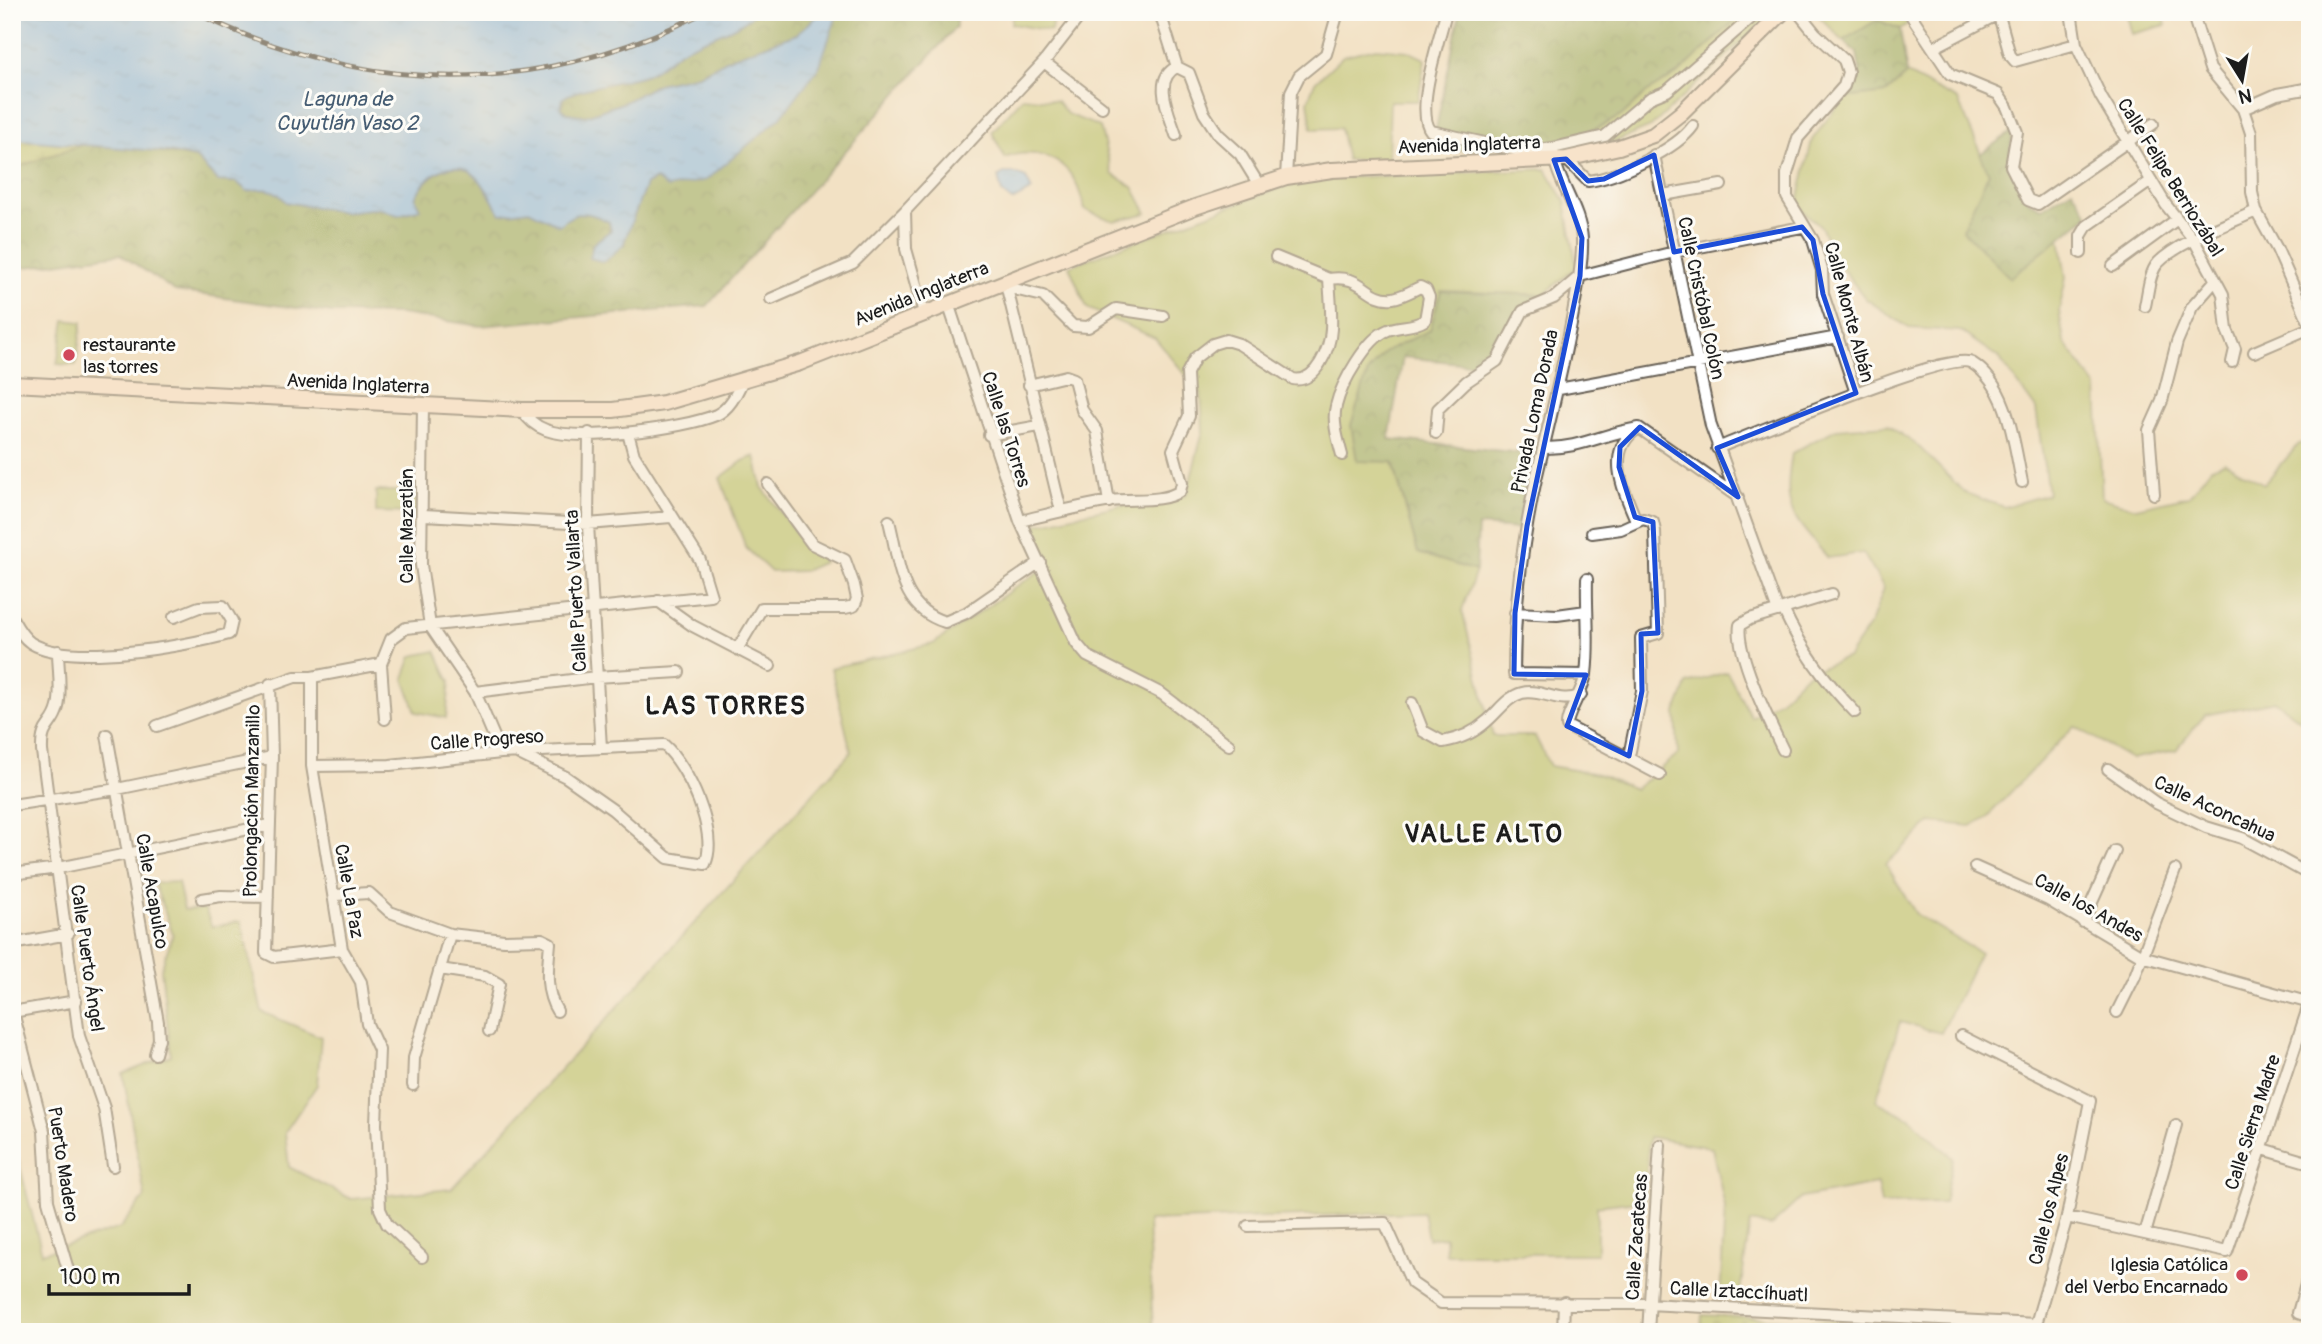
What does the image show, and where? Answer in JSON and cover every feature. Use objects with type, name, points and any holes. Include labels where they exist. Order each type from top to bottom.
[{"type":"main road","name":"Avenida Inglaterra","points":[[12,384],[522,410],[626,408],[664,403],[742,382],[1286,177],[1332,170],[1558,156],[1619,147],[1653,135],[1681,113],[1783,12]]},
{"type":"street","points":[[771,299],[853,263],[1044,62],[1083,12]]},
{"type":"street","points":[[1286,177],[1291,92],[1299,76],[1326,54],[1338,12]]},
{"type":"street","points":[[1446,12],[1428,87],[1428,127],[1431,131],[1525,152],[1558,156],[1605,136],[1650,98],[1667,91],[1758,12]]},
{"type":"street","name":"Calle Monte Albán","points":[[1717,448],[1856,393],[1823,294],[1822,270],[1813,240],[1802,227],[1787,197],[1787,174],[1798,138],[1844,86],[1848,72],[1844,60],[1815,33],[1798,12]]},
{"type":"street","points":[[1909,12],[1950,74],[1998,94],[2007,107],[2017,132],[2011,166],[2028,200],[2044,203],[2153,124]]},
{"type":"street","name":"Calle Felipe Berriozábal","points":[[2071,12],[2076,44],[2126,142],[2176,220],[2194,240],[2223,294],[2227,330],[2235,349],[2232,362]]},
{"type":"street","points":[[2192,12],[2210,69],[2243,109],[2251,133],[2252,192],[2256,211],[2277,249],[2310,326],[2254,352]]},
{"type":"street","points":[[1160,13],[1177,68]]},
{"type":"street","points":[[1933,48],[1998,13],[2010,55],[2015,61],[2076,44]]},
{"type":"street","points":[[1044,62],[1102,107]]},
{"type":"street","points":[[1176,135],[1164,98],[1164,82],[1170,71],[1177,68],[1189,73],[1204,113],[1217,134],[1240,154],[1259,185]]},
{"type":"street","points":[[2243,109],[2277,94],[2310,88]]},
{"type":"street","points":[[1558,156],[1588,181],[1604,179],[1684,138],[1693,126]]},
{"type":"street","name":"Calle Cristóbal Colón","points":[[1654,155],[1717,448],[1781,610],[1799,645],[1814,667],[1855,712]]},
{"type":"street","name":"Privada Loma Dorada","points":[[1558,156],[1582,238],[1580,276],[1559,389],[1527,526],[1514,613],[1514,674],[1586,675]]},
{"type":"street","points":[[2081,253],[2081,236],[2087,226],[2151,181]]},
{"type":"street","points":[[1663,195],[1721,185]]},
{"type":"street","points":[[905,211],[905,249],[924,313]]},
{"type":"street","points":[[2145,306],[2158,263],[2194,240],[2256,211]]},
{"type":"street","points":[[2113,266],[2176,220]]},
{"type":"street","points":[[1436,433],[1438,409],[1466,382],[1497,361],[1523,311],[1554,298],[1580,276],[1674,253],[1802,227]]},
{"type":"street","points":[[1276,257],[1329,279],[1343,276],[1354,279],[1378,296],[1393,298],[1420,287],[1426,290],[1429,297],[1425,320],[1418,325],[1388,330],[1372,341],[1350,374],[1335,407],[1336,431],[1342,454]]},
{"type":"street","points":[[1020,521],[1140,497],[1170,498],[1180,491],[1182,483],[1173,450],[1189,416],[1187,373],[1195,358],[1213,344],[1226,340],[1239,344],[1293,379],[1311,378],[1332,331],[1329,279]]},
{"type":"street","points":[[2154,494],[2149,430],[2162,401],[2177,342],[2192,307],[2215,281]]},
{"type":"street","points":[[1006,283],[1043,296],[1073,326],[1088,327],[1116,309],[1163,316]]},
{"type":"street","points":[[1006,283],[1028,385],[1061,511]]},
{"type":"street","name":"Calle las Torres","points":[[948,303],[989,435],[1020,521],[1076,643],[1087,656],[1161,694],[1229,745]]},
{"type":"street","points":[[1559,389],[1838,337]]},
{"type":"street","points":[[1856,393],[1942,363],[1962,359],[1973,363],[2005,407],[2022,482]]},
{"type":"street","points":[[1028,385],[1066,376],[1074,379],[1082,410],[1097,431],[1109,502]]},
{"type":"street","points":[[522,410],[528,421],[548,431],[628,433],[658,430],[718,414],[734,400],[742,382]]},
{"type":"street","name":"Calle Mazatlán","points":[[423,405],[424,515],[421,565],[430,626],[475,692],[501,753]]},
{"type":"street","points":[[989,435],[1039,426]]},
{"type":"street","points":[[1636,520],[1624,491],[1619,467],[1620,447],[1639,428]]},
{"type":"street","points":[[1544,448],[1567,449],[1614,432],[1639,428],[1738,497]]},
{"type":"street","name":"Calle Puerto Vallarta","points":[[589,433],[591,610],[601,748]]},
{"type":"street","points":[[385,719],[382,664],[391,639],[406,628],[711,596],[700,559],[634,455],[628,433]]},
{"type":"street","points":[[738,648],[762,608],[845,608],[854,606],[857,599],[845,560],[813,544],[768,484]]},
{"type":"street","points":[[424,515],[588,524],[671,517]]},
{"type":"street","points":[[1592,533],[1621,529],[1636,520],[1653,522],[1658,633],[1641,638],[1642,691],[1629,756]]},
{"type":"street","points":[[889,521],[910,599],[921,612],[945,622],[966,613],[1040,562]]},
{"type":"street","points":[[1587,579],[1586,675],[1581,695],[1566,720],[1567,726],[1629,756],[1660,775]]},
{"type":"street","points":[[1783,750],[1768,720],[1738,636],[1740,625],[1832,594]]},
{"type":"street","points":[[658,600],[693,625],[770,666]]},
{"type":"street","points":[[12,618],[19,632],[32,644],[58,651],[102,655],[229,634],[232,621],[223,606],[199,607],[174,617]]},
{"type":"street","points":[[1514,613],[1557,615],[1587,611]]},
{"type":"street","name":"Calle Puerto Ángel","points":[[58,651],[59,704],[41,733],[47,801],[68,934],[79,1035],[104,1108],[113,1166]]},
{"type":"street","name":"Prolongación Manzanillo","points":[[342,949],[269,956],[266,953],[272,757],[270,684],[295,677],[312,677],[382,664]]},
{"type":"street","points":[[475,692],[596,677],[679,672]]},
{"type":"street","name":"Calle La Paz","points":[[312,677],[312,766],[321,831],[336,895],[342,949],[360,982],[368,1024],[379,1050],[376,1124],[380,1209],[387,1224],[422,1257]]},
{"type":"street","points":[[157,726],[270,684]]},
{"type":"street","points":[[1412,702],[1423,732],[1443,742],[1470,734],[1521,693],[1553,699],[1581,695]]},
{"type":"street","name":"Calle Acapulco","points":[[107,735],[158,1022],[159,1039],[155,1054]]},
{"type":"street","name":"Calle Progreso","points":[[312,766],[390,765],[501,753],[664,745],[679,757],[705,822],[710,842],[705,864],[668,858],[613,810],[566,778],[519,754]]},
{"type":"street","points":[[12,805],[117,789],[272,757]]},
{"type":"street","name":"Calle Aconcahua","points":[[2108,769],[2156,803],[2207,827],[2242,838],[2310,875]]},
{"type":"street","points":[[12,874],[58,868],[269,825]]},
{"type":"street","points":[[2083,922],[2115,851]]},
{"type":"street","name":"Calle los Andes","points":[[1975,867],[2048,900],[2142,956],[2310,1003]]},
{"type":"street","points":[[2118,1012],[2175,870]]},
{"type":"street","points":[[336,895],[357,891],[369,893],[390,912],[450,934],[504,940],[542,939],[550,943],[547,978],[551,1001],[557,1012]]},
{"type":"street","points":[[202,899],[221,896],[268,897]]},
{"type":"street","points":[[12,943],[68,934]]},
{"type":"street","points":[[413,1085],[414,1058],[450,934]]},
{"type":"street","points":[[440,970],[485,976],[499,984],[489,1031]]},
{"type":"street","points":[[13,1012],[76,1001]]},
{"type":"street","name":"Calle Sierra Madre","points":[[2145,1234],[2227,1252],[2310,1003]]},
{"type":"street","name":"Puerto Madero","points":[[13,1012],[44,1131],[48,1201],[71,1280]]},
{"type":"street","name":"Calle los Alpes","points":[[1961,1035],[2090,1101],[2067,1217],[2036,1324]]},
{"type":"street","points":[[2067,1217],[2145,1234],[2176,1125]]},
{"type":"street","name":"Calle Zacatecas","points":[[1648,1332],[1660,1145]]},
{"type":"street","points":[[2263,1149],[2310,1163]]},
{"type":"street","name":"Calle Iztaccíhuatl","points":[[1248,1226],[1385,1223],[1412,1283],[1441,1303],[1648,1304],[2036,1324]]},
{"type":"street","points":[[2310,1270],[2298,1313],[2310,1317]]},
{"type":"street","points":[[1563,1332],[1564,1302]]},
{"type":"highlighted area","points":[[1654,155],[1674,252],[1802,227],[1813,240],[1823,294],[1856,393],[1717,448],[1738,497],[1640,427],[1630,434],[1620,447],[1619,467],[1635,517],[1653,522],[1658,633],[1641,634],[1642,691],[1629,756],[1567,726],[1586,675],[1514,674],[1515,613],[1527,526],[1580,276],[1582,238],[1554,160],[1566,159],[1588,181],[1604,179]]},
{"type":"green space","points":[[756,12],[822,12],[797,34],[730,58],[699,75],[658,84],[625,102],[586,116],[567,113],[561,108],[563,98],[570,94],[647,74],[678,52],[738,25]]},
{"type":"green space","points":[[835,12],[921,12],[923,15],[951,12],[956,16],[956,27],[707,306],[480,326],[400,314],[332,313],[175,291],[120,254],[12,269],[12,169],[86,143],[133,147],[196,158],[218,181],[237,182],[247,191],[273,191],[286,202],[344,212],[379,208],[398,215],[420,209],[415,198],[426,182],[442,170],[459,167],[477,177],[501,214],[529,210],[559,225],[572,216],[589,214],[609,222],[611,230],[593,244],[623,245],[646,184],[656,179],[836,18]]},
{"type":"green space","points":[[1013,12],[1054,12],[1051,31],[1011,24]]},
{"type":"green space","points":[[1460,12],[1744,12],[1680,72],[1646,93],[1621,116],[1583,135],[1543,143],[1431,153]]},
{"type":"green space","points":[[1744,12],[1773,12],[1651,127],[1614,142],[1572,152],[1555,141],[1583,135],[1621,116],[1646,93],[1680,72]]},
{"type":"green space","points":[[1815,12],[1927,12],[1900,29],[1877,20],[1843,41]]},
{"type":"green space","points":[[2126,12],[2162,12],[2166,25],[2132,34]]},
{"type":"green space","points":[[1877,20],[1900,29],[1907,74],[1886,93],[1843,98],[1860,71],[1857,53],[1843,41]]},
{"type":"green space","points":[[1376,48],[1408,51],[1425,59],[1418,101],[1390,101],[1388,159],[1347,160],[1340,128],[1312,129],[1308,101],[1315,82],[1343,56]]},
{"type":"green space","points":[[1907,74],[1958,100],[1989,173],[1963,229],[2010,278],[2060,237],[2066,278],[2059,311],[2064,342],[2097,387],[2102,498],[2136,508],[2189,496],[2211,467],[2225,462],[2264,484],[2299,444],[2310,441],[2310,727],[2275,701],[2205,715],[2176,750],[2131,759],[2074,726],[1987,817],[1971,826],[1931,822],[1886,864],[1916,914],[1980,953],[1941,1033],[1900,1022],[1876,1101],[1910,1118],[1953,1158],[1944,1203],[1881,1204],[1877,1184],[1801,1198],[1771,1226],[1750,1222],[1739,1300],[1720,1297],[1725,1207],[1712,1148],[1649,1137],[1645,1200],[1597,1206],[1597,1254],[1446,1254],[1445,1237],[1428,1239],[1423,1212],[1148,1221],[1153,1332],[12,1332],[12,1136],[42,1253],[120,1228],[145,1197],[123,1074],[171,1055],[161,969],[173,934],[154,883],[178,882],[184,910],[205,909],[212,927],[241,921],[262,1012],[321,1037],[317,1085],[285,1132],[289,1167],[351,1199],[451,1189],[851,752],[831,668],[933,644],[1048,565],[1034,525],[1120,505],[1168,504],[1187,493],[1203,431],[1201,393],[1155,338],[1087,308],[1069,266],[1284,186],[1331,178],[1546,169],[1565,201],[1577,267],[1543,295],[1441,291],[1430,331],[1385,352],[1368,372],[1418,553],[1476,571],[1462,610],[1493,736],[1535,736],[1550,766],[1598,774],[1635,789],[1678,754],[1676,713],[1687,684],[1727,672],[1751,717],[1781,699],[1806,674],[1848,657],[1871,623],[1884,588],[1863,553],[1828,558],[1798,521],[1793,512],[1788,488],[1792,453],[1836,429],[1887,425],[1917,445],[1965,493],[2004,507],[2048,494],[2036,409],[1999,358],[1960,331],[1909,328],[1866,299],[1836,261],[1822,228],[1797,206],[1812,140],[1843,98],[1886,93]]},
{"type":"green space","points":[[1023,97],[1057,101],[1067,114],[1100,127],[1112,174],[1133,187],[1147,213],[1114,221],[1085,210],[1075,182],[1060,164],[1033,154],[1005,158],[992,132]]},
{"type":"green space","points":[[2013,131],[2009,159],[2029,202],[2042,208],[2072,189],[2089,215],[2010,278],[1962,229],[1989,173],[1980,154]]},
{"type":"green space","points":[[12,139],[86,143],[12,169]]},
{"type":"green space","points":[[1441,291],[1543,295],[1470,364],[1403,357],[1389,439],[1530,454],[1518,529],[1478,526],[1476,571],[1418,553],[1393,462],[1357,461],[1351,425],[1368,372],[1385,352],[1430,330]]},
{"type":"green space","points":[[65,320],[82,322],[76,365],[57,364]]},
{"type":"green space","points":[[755,456],[762,487],[806,546],[824,562],[804,571],[771,572],[746,548],[720,478],[743,461]]},
{"type":"green space","points":[[376,491],[416,491],[416,513],[376,512]]},
{"type":"green space","points":[[436,651],[450,682],[446,718],[416,712],[404,678],[412,656]]},
{"type":"green space","points":[[1702,1315],[2042,1331],[2043,1332],[1701,1332]]},
{"type":"water","name":"Laguna de Cuyutlán Vaso 2","points":[[12,12],[756,12],[738,25],[678,52],[647,74],[579,91],[563,98],[561,108],[567,113],[586,116],[625,102],[658,84],[699,75],[730,58],[797,34],[822,12],[835,12],[836,18],[819,67],[780,118],[706,180],[667,188],[656,179],[646,184],[623,245],[604,262],[590,258],[593,244],[611,230],[609,222],[583,213],[572,216],[559,225],[529,210],[501,214],[477,177],[459,167],[442,170],[426,181],[415,198],[420,209],[398,215],[379,208],[344,212],[286,202],[269,190],[247,191],[237,182],[218,181],[196,158],[169,152],[12,139]]},
{"type":"water","points":[[1004,173],[1026,178],[1032,190],[1012,201],[1002,193],[998,177]]},
{"type":"railway","points":[[194,12],[258,40],[322,60],[386,72],[449,76],[513,72],[577,61],[641,40],[705,12]]},
{"type":"place","name":"restaurante las torres","points":[[69,355]]},
{"type":"place","name":"Iglesia Católica del Verbo Encarnado","points":[[2242,1275]]},
{"type":"district","name":"LAS TORRES","points":[[726,705]]},
{"type":"district","name":"VALLE ALTO","points":[[1484,833]]}]
